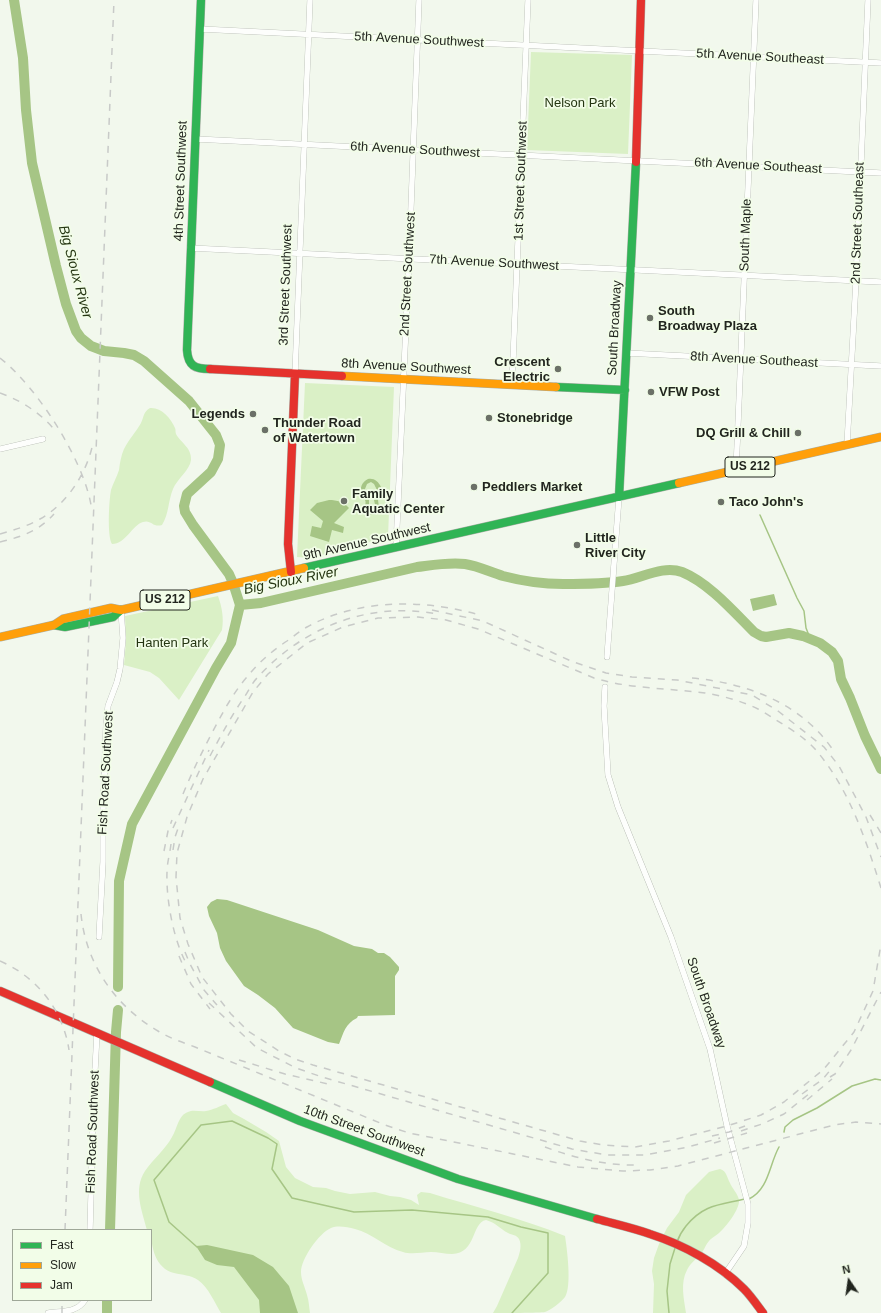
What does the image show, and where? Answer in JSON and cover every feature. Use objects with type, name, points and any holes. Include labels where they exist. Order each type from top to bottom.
[{"type":"main road","name":"4th Street Southwest","points":[[189,362],[186,350],[201,0]]},
{"type":"main road","name":"South Broadway","points":[[619,497],[636,160],[641,0]]},
{"type":"main road","name":"8th Avenue Southwest","points":[[189,362],[194,367],[201,369],[624,390]]},
{"type":"main road","name":"3rd Street Southwest","points":[[291,572],[288,544],[295,374]]},
{"type":"main road","name":"US 212","points":[[619,497],[881,437]]},
{"type":"main road","name":"9th Avenue Southwest","points":[[0,637],[54,625],[65,627],[113,617],[121,610],[619,497]]},
{"type":"main road","name":"10th Street Southwest","points":[[0,991],[300,1120],[458,1179],[651,1234],[684,1249],[710,1263],[726,1274]]},
{"type":"main road","points":[[726,1274],[744,1289],[763,1313]]},
{"type":"street","name":"3rd Street Southwest","points":[[295,374],[310,0]]},
{"type":"street","name":"2nd Street Southwest","points":[[396,548],[419,0]]},
{"type":"street","name":"1st Street Southwest","points":[[512,385],[528,0]]},
{"type":"street","name":"South Maple","points":[[736,470],[756,0]]},
{"type":"street","name":"2nd Street Southeast","points":[[847,445],[856,281],[868,0]]},
{"type":"street","name":"5th Avenue Southwest","points":[[200,29],[639,51]]},
{"type":"street","name":"5th Avenue Southeast","points":[[639,51],[881,63]]},
{"type":"street","name":"6th Avenue Southwest","points":[[195,139],[636,160]]},
{"type":"street","name":"6th Avenue Southeast","points":[[636,160],[881,173]]},
{"type":"street","name":"7th Avenue Southwest","points":[[190,248],[881,282]]},
{"type":"street","name":"8th Avenue Southeast","points":[[626,353],[881,366]]},
{"type":"street","points":[[0,449],[43,439]]},
{"type":"street","name":"South Broadway","points":[[607,656],[613,595],[619,497]]},
{"type":"street","name":"Fish Road Southwest","points":[[99,937],[103,862],[106,726],[108,706],[120,669],[123,638],[121,610]]},
{"type":"street","name":"South Broadway","points":[[605,687],[604,706],[608,775],[618,807],[671,937],[710,1049],[727,1126],[748,1204],[748,1223],[744,1246],[726,1274]]},
{"type":"street","name":"Fish Road Southwest","points":[[90,1229],[97,1033]]},
{"type":"street","points":[[48,1313],[74,1310],[84,1301]]},
{"type":"green space","name":"Nelson Park","points":[[531,52],[632,55],[628,154],[527,150]]},
{"type":"green space","name":"Family Aquatic Center","points":[[305,383],[394,387],[388,537],[311,558],[297,557]]},
{"type":"green space","points":[[150,408],[162,411],[171,421],[176,434],[190,452],[190,464],[173,489],[162,525],[159,526],[146,521],[143,522],[135,527],[121,541],[112,544],[109,534],[111,490],[119,470],[124,449],[141,423],[145,413]]},
{"type":"green space","name":"Hanten Park","points":[[218,596],[221,604],[223,621],[222,630],[179,700],[159,678],[150,672],[124,665],[126,641],[125,616]]},
{"type":"green space","points":[[226,1104],[233,1113],[279,1141],[286,1167],[295,1178],[313,1187],[326,1188],[350,1194],[375,1192],[411,1200],[419,1205],[417,1195],[421,1192],[430,1193],[515,1218],[565,1236],[569,1276],[565,1297],[556,1306],[545,1312],[493,1313],[518,1258],[520,1244],[517,1237],[486,1220],[481,1222],[478,1226],[470,1244],[466,1249],[452,1254],[431,1252],[406,1253],[355,1229],[346,1227],[331,1228],[321,1235],[316,1241],[307,1254],[302,1267],[302,1278],[308,1297],[310,1313],[221,1313],[202,1283],[195,1278],[174,1273],[162,1267],[158,1262],[153,1250],[152,1229],[147,1229],[139,1193],[141,1178],[169,1142],[182,1116],[190,1111],[214,1109]]},
{"type":"green space","points":[[720,1169],[725,1173],[739,1200],[739,1204],[732,1218],[725,1227],[707,1243],[703,1251],[687,1270],[683,1286],[686,1313],[653,1313],[654,1284],[652,1271],[654,1258],[659,1244],[667,1228],[679,1212],[686,1195],[709,1172]]},
{"type":"shaded area","points":[[366,480],[374,480],[381,487],[378,499],[378,512],[375,515],[370,515],[365,511],[365,499],[361,490]],"holes":[[[371,482],[377,490],[374,500],[376,509],[372,512],[369,510],[369,499],[365,489],[367,484]]]},
{"type":"shaded area","points":[[335,500],[345,504],[349,508],[334,523],[344,527],[343,533],[332,530],[329,542],[310,536],[312,526],[321,528],[323,521],[310,510],[317,503]]},
{"type":"shaded area","points":[[774,594],[777,605],[753,611],[750,599]]},
{"type":"shaded area","points":[[217,899],[227,900],[318,930],[354,946],[372,949],[378,953],[384,953],[399,967],[399,970],[395,976],[395,1015],[358,1016],[347,1026],[339,1044],[328,1042],[293,1028],[275,1008],[244,986],[226,961],[220,948],[217,933],[209,916],[207,907],[211,902]]},
{"type":"shaded area","points":[[207,1245],[253,1255],[273,1267],[289,1286],[298,1313],[260,1313],[259,1300],[234,1267],[217,1265],[205,1260],[196,1246]]},
{"type":"waterway","name":"Big Sioux River","points":[[14,0],[23,58],[26,110],[32,163],[56,266],[66,304],[76,331],[81,338],[91,346],[104,351],[134,355],[144,361],[189,401],[216,435],[220,445],[218,459],[211,472],[187,494],[184,506],[185,512],[193,525],[229,574],[240,605]]},
{"type":"waterway","points":[[760,515],[804,611],[806,628],[810,638]]},
{"type":"waterway","name":"Big Sioux River","points":[[240,605],[261,603],[417,567],[459,563],[475,566],[510,578],[555,584],[608,583],[623,581],[660,571],[675,570],[682,572],[702,583],[730,607],[754,632],[761,636],[766,637],[789,633],[803,636],[820,643],[832,652],[838,661],[841,679],[865,736],[881,769]]},
{"type":"waterway","points":[[118,987],[119,881],[132,824],[231,643],[240,605]]},
{"type":"waterway","points":[[110,1229],[118,1010]]},
{"type":"waterway","points":[[784,1132],[785,1127],[793,1120],[817,1108],[852,1086],[875,1079],[881,1080]]},
{"type":"waterway","points":[[197,1247],[169,1222],[154,1180],[201,1125],[232,1121],[268,1138],[277,1144],[272,1169],[292,1198],[354,1212],[412,1210],[488,1217],[548,1233],[548,1273],[512,1313]]},
{"type":"waterway","points":[[749,1199],[756,1195],[765,1183],[779,1147]]},
{"type":"waterway","points":[[677,1242],[686,1226],[699,1213],[713,1206],[745,1199]]},
{"type":"waterway","points":[[669,1313],[667,1291],[670,1264],[675,1248]]},
{"type":"waterway","points":[[107,1301],[107,1313]]},
{"type":"railway","points":[[65,1229],[114,0]]},
{"type":"railway","points":[[0,358],[29,387],[56,425],[79,467],[91,505]]},
{"type":"railway","points":[[0,393],[29,407],[53,428]]},
{"type":"railway","points":[[0,534],[21,528],[50,513],[59,505],[81,476],[93,443]]},
{"type":"railway","points":[[0,542],[15,538],[36,529],[54,514]]},
{"type":"railway","points":[[183,794],[224,710],[237,690],[251,672],[266,658],[304,629],[327,618],[347,611],[390,604],[434,606],[476,614]]},
{"type":"railway","points":[[432,610],[483,621],[571,661],[606,673],[632,677],[677,680],[752,695],[778,711],[824,747],[839,766],[866,817],[881,857]]},
{"type":"railway","points":[[210,756],[231,718],[257,678],[275,660],[295,645],[316,632],[339,622],[363,615],[387,611],[412,611],[438,614]]},
{"type":"railway","points":[[881,888],[855,815],[838,780],[815,749],[791,730],[762,711],[739,701],[712,694],[608,682],[594,678],[478,629],[446,620],[418,617],[378,618],[343,627],[307,643],[268,674],[253,692],[203,779],[187,817],[177,853],[176,877],[180,918],[188,944],[202,977],[231,1014],[248,1031],[279,1051],[295,1059],[313,1065],[580,1141],[603,1145],[635,1147],[669,1141],[727,1126],[761,1115],[784,1102],[824,1069],[854,1032],[873,991],[881,944]]},
{"type":"railway","points":[[692,678],[733,685],[771,698],[789,708],[805,720],[820,734],[833,750]]},
{"type":"railway","points":[[173,828],[209,750]]},
{"type":"railway","points":[[870,815],[881,833]]},
{"type":"railway","points":[[164,851],[172,820]]},
{"type":"railway","points":[[173,850],[175,837],[180,823]]},
{"type":"railway","points":[[171,844],[167,865],[169,906],[177,941],[185,961]]},
{"type":"railway","points":[[81,914],[89,950],[105,982],[116,996],[143,1021],[171,1038],[385,1125],[409,1133],[578,1167],[623,1171],[650,1170],[678,1166],[834,1125],[856,1122],[881,1124]]},
{"type":"railway","points":[[185,952],[204,990],[217,1005]]},
{"type":"railway","points":[[179,956],[191,984],[210,1009]]},
{"type":"railway","points":[[0,961],[26,976],[46,996],[61,1021],[69,1050]]},
{"type":"railway","points":[[830,1077],[835,1074],[851,1050],[881,992]]},
{"type":"railway","points":[[209,1003],[257,1048],[296,1068],[322,1077],[572,1149],[607,1155],[645,1155],[688,1147],[720,1138]]},
{"type":"railway","points":[[239,1060],[285,1074],[328,1084]]},
{"type":"railway","points":[[802,1094],[823,1079],[832,1068]]},
{"type":"railway","points":[[807,1100],[832,1079]]},
{"type":"railway","points":[[741,1131],[762,1124],[784,1114],[810,1093]]},
{"type":"railway","points":[[712,1136],[745,1126]]},
{"type":"railway","points":[[714,1143],[747,1133]]},
{"type":"railway","points":[[545,1147],[568,1155],[603,1163],[639,1165]]},
{"type":"railway","points":[[62,1301],[62,1313]]},
{"type":"traffic: fast","points":[[201,0],[187,350],[189,360],[193,366],[210,369]]},
{"type":"traffic: fast","points":[[619,497],[636,162]]},
{"type":"traffic: fast","points":[[556,387],[625,390]]},
{"type":"traffic: fast","points":[[304,568],[679,483]]},
{"type":"traffic: fast","points":[[54,625],[65,627],[113,617],[121,610]]},
{"type":"traffic: fast","points":[[210,1082],[300,1121],[458,1179],[597,1219]]},
{"type":"traffic: slow","points":[[342,376],[556,387]]},
{"type":"traffic: slow","points":[[679,483],[881,437]]},
{"type":"traffic: slow","points":[[0,637],[54,625],[63,619],[111,608],[121,610],[304,568]]},
{"type":"traffic: jam","points":[[636,162],[641,0]]},
{"type":"traffic: jam","points":[[210,369],[342,376]]},
{"type":"traffic: jam","points":[[291,572],[288,544],[295,374]]},
{"type":"traffic: jam","points":[[0,991],[210,1082]]},
{"type":"traffic: jam","points":[[597,1219],[663,1238],[700,1256],[724,1271],[744,1289],[763,1313]]},
{"type":"place","name":"South Broadway Plaza","points":[[650,318]]},
{"type":"place","name":"Crescent Electric","points":[[558,369]]},
{"type":"place","name":"VFW Post","points":[[651,392]]},
{"type":"place","name":"Legends","points":[[253,414]]},
{"type":"place","name":"Stonebridge","points":[[489,418]]},
{"type":"place","name":"Thunder Road of Watertown","points":[[265,430]]},
{"type":"place","name":"DQ Grill & Chill","points":[[798,433]]},
{"type":"place","name":"Peddlers Market","points":[[474,487]]},
{"type":"place","name":"Family Aquatic Center","points":[[344,501]]},
{"type":"place","name":"Taco John's","points":[[721,502]]},
{"type":"place","name":"Little River City","points":[[577,545]]}]
